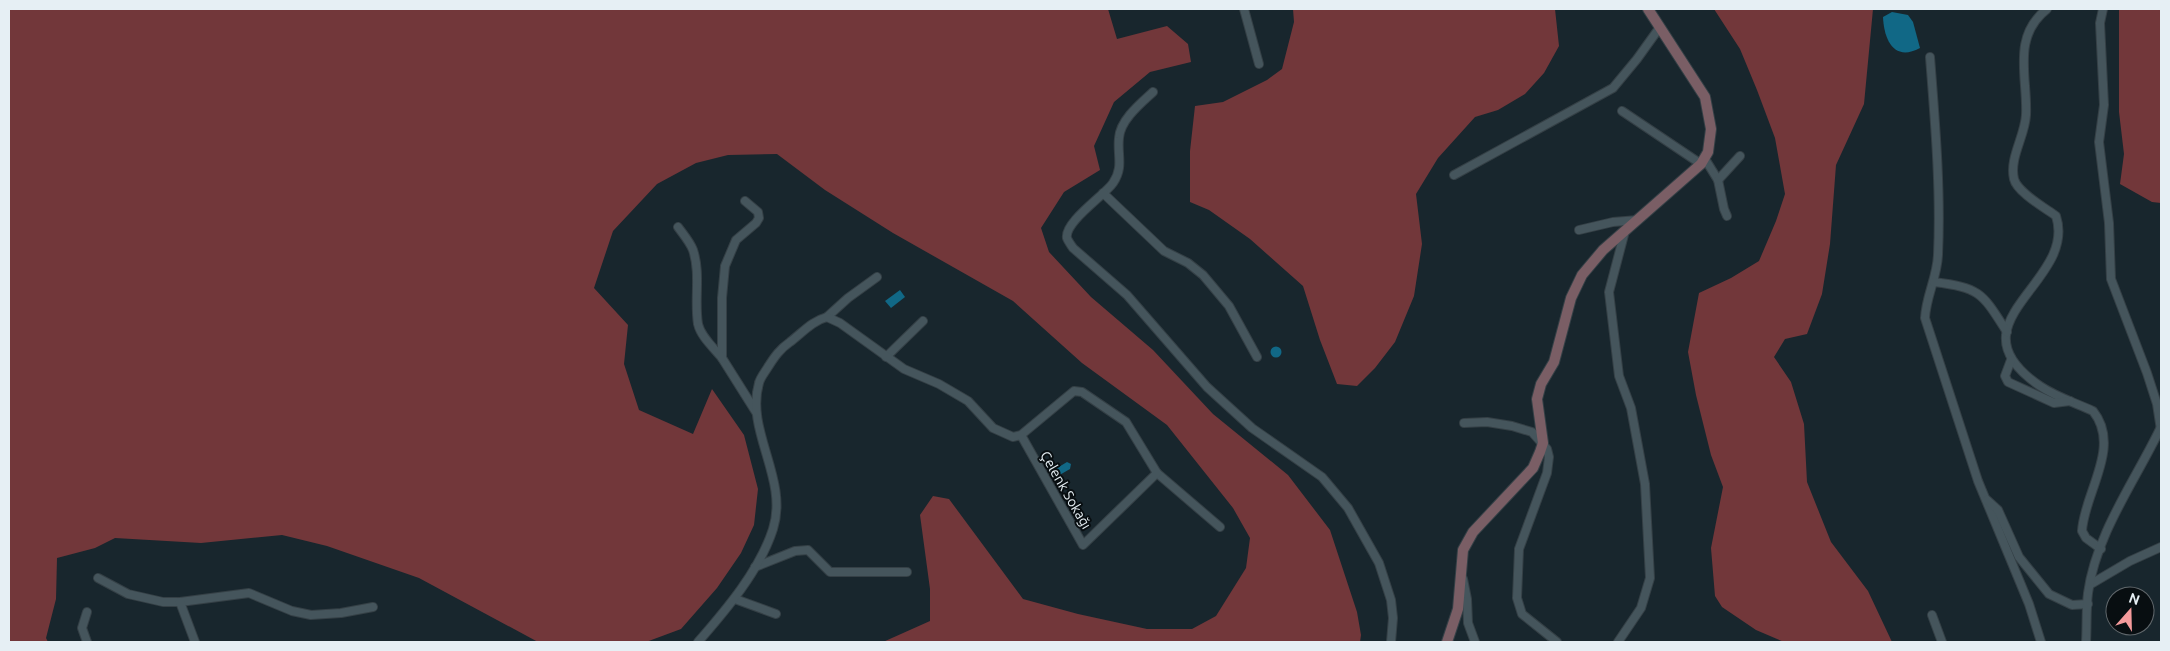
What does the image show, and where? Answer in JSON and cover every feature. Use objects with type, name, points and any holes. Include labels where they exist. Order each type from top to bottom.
[{"type":"street","points":[[1244,9],[1259,64]]},
{"type":"street","points":[[1557,642],[1522,614],[1517,598],[1519,549],[1548,473],[1549,457],[1543,442],[1537,400],[1541,384],[1554,362],[1571,298],[1582,276],[1603,250],[1703,162],[1708,152],[1711,129],[1705,97],[1648,9]]},
{"type":"street","points":[[2047,9],[2033,22],[2023,55],[2026,116],[2014,170],[2016,185],[2056,216],[2060,226],[2059,244],[2055,255],[2010,318],[2007,332],[2011,360],[2006,376],[2008,382],[2054,403],[2071,401]]},
{"type":"street","points":[[2086,642],[2090,584],[2101,549],[2114,517],[2161,430],[2157,404],[2147,373],[2111,279],[2109,223],[2099,142],[2104,106],[2100,24],[2103,9]]},
{"type":"street","points":[[1454,175],[1612,88],[1637,60],[1660,27]]},
{"type":"street","points":[[1930,57],[1937,144],[1938,256],[1925,318],[1984,497],[2029,604],[2041,642]]},
{"type":"street","points":[[1153,92],[1122,126],[1119,138],[1121,168],[1113,183],[1076,219],[1068,230],[1067,238],[1073,248],[1127,295],[1207,387],[1252,428],[1322,477],[1348,508],[1379,563],[1392,600],[1391,642]]},
{"type":"street","points":[[1622,111],[1703,162],[1718,180],[1727,216]]},
{"type":"street","points":[[1718,180],[1740,156]]},
{"type":"street","points":[[1103,193],[1164,251],[1188,263],[1203,275],[1229,306],[1257,357]]},
{"type":"street","points":[[722,358],[722,298],[725,266],[736,240],[753,227],[758,218],[758,212],[745,202]]},
{"type":"street","points":[[1579,230],[1613,222],[1638,220]]},
{"type":"street","points":[[678,228],[692,248],[696,261],[698,276],[698,324],[704,337],[722,358],[756,412],[775,481],[776,506],[773,529],[755,567],[735,598],[698,642]]},
{"type":"street","points":[[1618,642],[1641,608],[1650,578],[1645,484],[1631,408],[1619,376],[1609,292],[1625,231]]},
{"type":"street","points":[[756,412],[759,383],[778,351],[815,320],[828,317],[848,298],[877,277]]},
{"type":"street","points":[[1934,282],[1957,285],[1978,292],[1990,305],[2007,332]]},
{"type":"street","points":[[828,317],[840,323],[904,369],[940,384],[968,401],[993,428],[1013,437],[1020,435],[1074,391],[1082,392],[1126,422],[1157,473],[1220,527]]},
{"type":"street","points":[[886,357],[923,321]]},
{"type":"street","points":[[2011,360],[2041,387],[2092,411],[2097,416],[2104,443],[2082,531],[2086,538],[2101,549]]},
{"type":"street","points":[[1464,423],[1487,422],[1512,426],[1532,432],[1543,442]]},
{"type":"street","name":"Çelenk Sokağı","points":[[1020,435],[1083,545],[1157,473]]},
{"type":"street","points":[[1448,642],[1458,609],[1463,550],[1473,532],[1533,468],[1543,442]]},
{"type":"street","points":[[1984,497],[1998,510],[2019,557],[2049,594],[2072,605],[2088,604]]},
{"type":"street","points":[[2090,584],[2130,561],[2161,547]]},
{"type":"street","points":[[755,567],[795,551],[808,550],[830,572],[907,572]]},
{"type":"street","points":[[1461,570],[1468,599],[1468,623],[1475,642]]},
{"type":"street","points":[[98,578],[128,594],[163,602],[180,602],[249,593],[292,612],[311,615],[373,607]]},
{"type":"street","points":[[735,598],[776,614]]},
{"type":"street","points":[[180,602],[195,642]]},
{"type":"street","points":[[87,612],[82,628],[87,642]]},
{"type":"street","points":[[1932,615],[1942,642]]},
{"type":"shaded area","points":[[9,9],[1108,9],[1117,39],[1167,26],[1188,44],[1191,62],[1150,72],[1114,102],[1094,146],[1100,170],[1064,192],[1041,228],[1049,252],[1091,297],[1153,350],[1213,414],[1288,475],[1330,530],[1357,612],[1361,635],[1360,642],[883,642],[930,621],[930,589],[920,515],[933,496],[949,499],[1023,599],[1078,614],[1147,629],[1192,629],[1216,616],[1246,568],[1250,538],[1233,508],[1167,425],[1082,363],[1013,301],[893,233],[825,190],[777,154],[728,155],[696,163],[657,184],[613,231],[594,288],[628,325],[624,364],[639,410],[693,434],[712,389],[744,435],[758,489],[754,525],[741,553],[717,588],[681,629],[646,642],[538,642],[419,578],[327,546],[282,535],[201,543],[115,538],[95,548],[57,558],[56,599],[46,638],[48,642],[9,642]]},
{"type":"shaded area","points":[[1293,9],[1555,9],[1559,46],[1544,73],[1525,94],[1498,110],[1475,117],[1438,158],[1416,194],[1422,244],[1414,296],[1395,342],[1375,368],[1357,386],[1337,384],[1320,340],[1303,286],[1250,239],[1209,210],[1190,202],[1190,151],[1195,106],[1223,102],[1267,80],[1282,69],[1294,22]]},
{"type":"shaded area","points":[[1714,9],[1873,9],[1864,104],[1836,165],[1830,244],[1822,294],[1807,334],[1785,339],[1774,357],[1791,382],[1804,424],[1807,482],[1831,542],[1868,591],[1892,642],[1784,642],[1756,630],[1722,607],[1715,596],[1711,548],[1723,487],[1711,455],[1696,395],[1688,352],[1699,293],[1731,278],[1759,261],[1785,194],[1775,138],[1757,90],[1740,49]]},
{"type":"shaded area","points":[[2119,9],[2161,9],[2161,203],[2152,202],[2120,184],[2124,154],[2119,112]]},
{"type":"water","points":[[1892,12],[1908,15],[1913,22],[1920,48],[1911,52],[1903,52],[1897,50],[1888,41],[1883,17]]},
{"type":"water","points":[[900,290],[905,297],[891,308],[885,301]]},
{"type":"water","points":[[1274,347],[1278,347],[1281,352],[1280,356],[1274,357],[1271,354],[1271,350]]},
{"type":"water","points":[[1067,462],[1071,464],[1070,469],[1056,477],[1057,473],[1052,471]]}]
